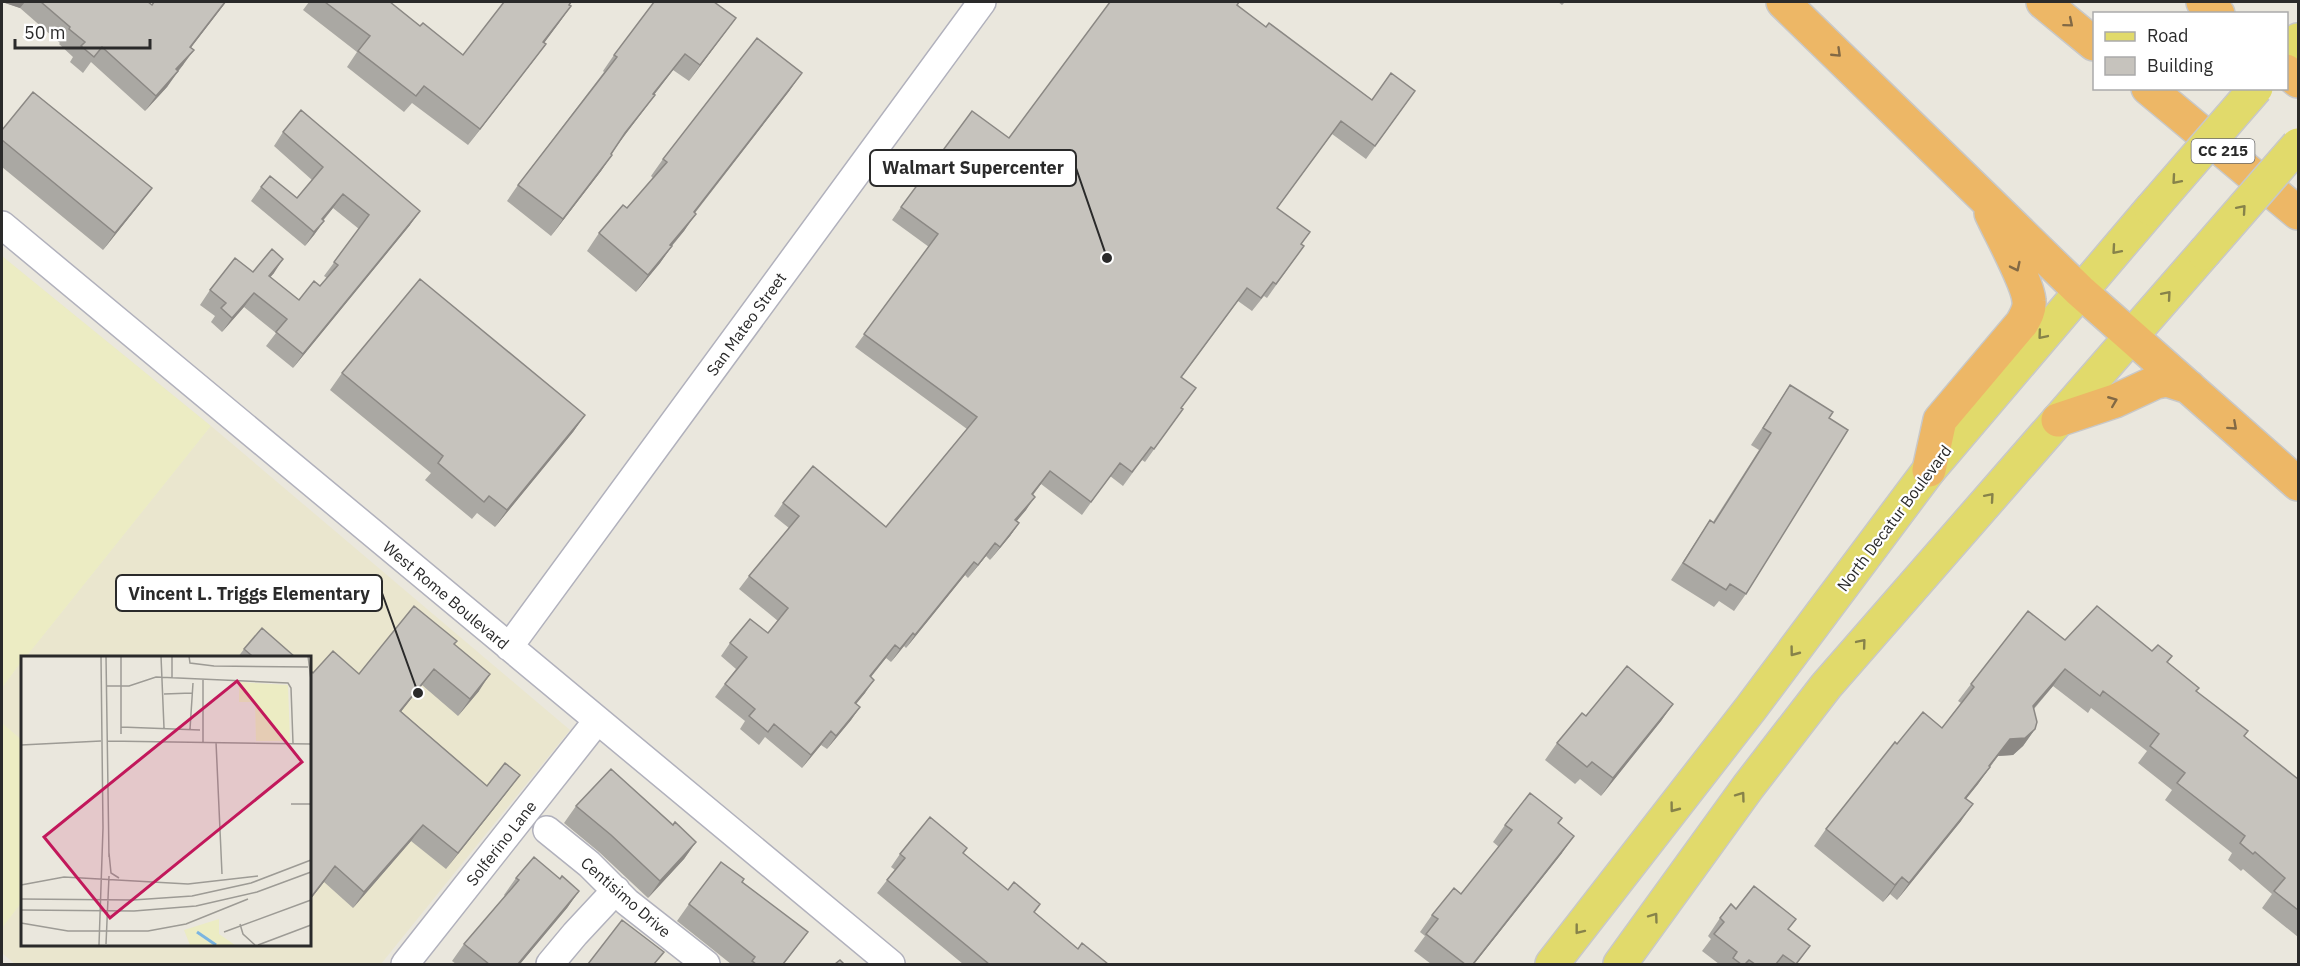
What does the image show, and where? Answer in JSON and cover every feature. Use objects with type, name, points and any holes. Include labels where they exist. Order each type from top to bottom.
[{"type":"highway","points":[[1783,2],[2080,291],[2298,484]]},
{"type":"highway","points":[[2043,2],[2093,43]]},
{"type":"highway","points":[[2203,2],[2216,12]]},
{"type":"highway","name":"CC 215","points":[[2150,90],[2298,213]]},
{"type":"highway","points":[[1929,470],[1941,420],[2022,323],[2029,306],[2025,284],[1983,195]]},
{"type":"highway","points":[[2058,420],[2115,401],[2156,382],[2167,380],[2190,387]]},
{"type":"main road","points":[[2288,52],[2298,40]]},
{"type":"main road","name":"North Decatur Boulevard","points":[[1552,964],[1751,708],[1929,470],[2254,90]]},
{"type":"main road","points":[[1620,964],[1798,720],[1868,636],[2298,145]]},
{"type":"street","name":"San Mateo Street","points":[[509,647],[982,2]]},
{"type":"street","name":"West Rome Boulevard","points":[[2,225],[891,964]]},
{"type":"street","name":"Solferino Lane","points":[[405,964],[597,721]]},
{"type":"street","name":"Centisimo Drive","points":[[547,830],[589,864],[627,902],[706,964]]},
{"type":"street","points":[[550,964],[574,934],[616,890]]},
{"type":"shaded area","points":[[211,426],[570,730],[381,964],[15,964],[2,953],[2,928],[21,903],[21,945],[310,945],[310,656],[27,656]]},
{"type":"shaded area","points":[[21,662],[21,739],[2,723],[2,688]]},
{"type":"sand","points":[[2,256],[211,426],[27,656],[21,656],[21,662],[2,688]]},
{"type":"sand","points":[[2,723],[21,739],[21,903],[2,928]]},
{"type":"building","points":[[41,2],[148,2],[152,5],[154,2],[225,2],[190,47],[194,50],[156,96],[102,47],[94,57],[81,46],[85,42]]},
{"type":"building","points":[[325,2],[390,2],[420,26],[423,23],[463,55],[504,2],[571,2],[569,5],[571,6],[543,42],[546,44],[480,129],[424,86],[416,96],[358,51],[370,36]]},
{"type":"building","points":[[654,2],[714,2],[736,18],[700,65],[685,54],[653,94],[655,95],[625,133],[612,155],[563,219],[518,185],[617,57],[614,55]]},
{"type":"building","points":[[1110,2],[1239,2],[1237,5],[1266,27],[1269,23],[1372,100],[1391,73],[1415,91],[1375,146],[1341,121],[1277,208],[1310,232],[1301,244],[1304,246],[1276,284],[1273,282],[1261,298],[1247,288],[1181,377],[1196,388],[1154,449],[1151,447],[1132,472],[1120,463],[1091,502],[1050,471],[1032,494],[1035,497],[1015,520],[1019,523],[1000,547],[995,543],[978,565],[974,562],[915,635],[913,633],[900,649],[895,645],[870,676],[874,680],[855,703],[860,707],[836,736],[831,731],[811,755],[774,724],[768,732],[749,716],[755,709],[725,684],[747,657],[730,643],[750,619],[768,633],[788,608],[749,576],[799,516],[783,503],[813,466],[886,527],[977,417],[864,334],[938,234],[901,207],[972,111],[1009,138]]},
{"type":"building","points":[[757,38],[802,73],[648,275],[599,233],[623,205],[627,208],[667,162],[663,159]]},
{"type":"building","points":[[33,92],[152,188],[115,233],[2,140],[2,130]]},
{"type":"building","points":[[301,110],[420,211],[303,354],[276,332],[287,319],[254,293],[232,318],[221,308],[226,303],[210,290],[235,258],[253,272],[272,249],[283,259],[269,276],[299,300],[314,281],[320,286],[338,265],[334,262],[369,215],[343,194],[314,232],[261,187],[270,176],[297,198],[323,167],[283,132]]},
{"type":"building","points":[[420,279],[585,415],[507,510],[489,496],[484,502],[438,463],[443,456],[342,373]]},
{"type":"building","points":[[1790,385],[1833,412],[1829,418],[1848,430],[1746,594],[1730,584],[1726,590],[1683,563],[1710,520],[1714,523],[1771,433],[1763,428]]},
{"type":"building","points":[[414,606],[457,641],[454,644],[490,674],[470,699],[434,669],[400,711],[487,786],[505,763],[520,775],[458,853],[423,825],[364,892],[335,866],[310,899],[310,670],[313,673],[333,651],[359,674]]},
{"type":"building","points":[[2097,606],[2152,651],[2158,645],[2172,656],[2167,662],[2199,688],[2196,691],[2248,731],[2244,736],[2298,779],[2298,910],[2274,891],[2285,878],[2255,852],[2253,854],[2240,843],[2245,836],[2177,783],[2185,773],[2150,746],[2159,734],[2103,691],[2100,696],[2065,669],[2033,706],[2037,722],[2035,729],[2025,738],[2010,739],[1965,798],[1973,804],[1909,883],[1902,877],[1895,885],[1826,829],[1895,742],[1897,744],[1923,712],[1942,728],[1974,687],[1971,684],[2028,611],[2065,640]]},
{"type":"building","points":[[262,628],[294,656],[250,656],[244,649]]},
{"type":"building","points":[[1627,666],[1673,704],[1613,778],[1592,762],[1587,767],[1557,743],[1582,713],[1586,716]]},
{"type":"building","points":[[611,769],[673,825],[675,822],[696,842],[660,881],[576,806]]},
{"type":"building","points":[[1530,793],[1562,818],[1558,823],[1574,836],[1473,964],[1465,964],[1426,934],[1438,919],[1432,915],[1454,888],[1461,894],[1512,830],[1505,825]]},
{"type":"building","points":[[930,817],[967,848],[963,853],[1008,890],[1014,882],[1040,904],[1034,912],[1078,949],[1082,943],[1108,964],[989,964],[887,880],[905,858],[900,854]]},
{"type":"building","points":[[534,857],[560,879],[562,876],[579,891],[518,964],[489,964],[464,944],[519,880],[516,878]]},
{"type":"building","points":[[721,862],[744,879],[742,882],[808,932],[783,964],[756,964],[752,961],[755,957],[689,904]]},
{"type":"building","points":[[1754,886],[1796,919],[1788,929],[1810,946],[1796,964],[1783,955],[1776,964],[1755,964],[1749,960],[1741,964],[1733,958],[1737,952],[1714,934],[1724,922],[1720,918],[1731,904],[1736,909]]},
{"type":"building","points":[[622,920],[664,952],[654,964],[588,964]]},
{"type":"place","name":"Walmart Supercenter","points":[[1107,258]]},
{"type":"place","name":"Vincent L. Triggs Elementary","points":[[418,693]]}]
